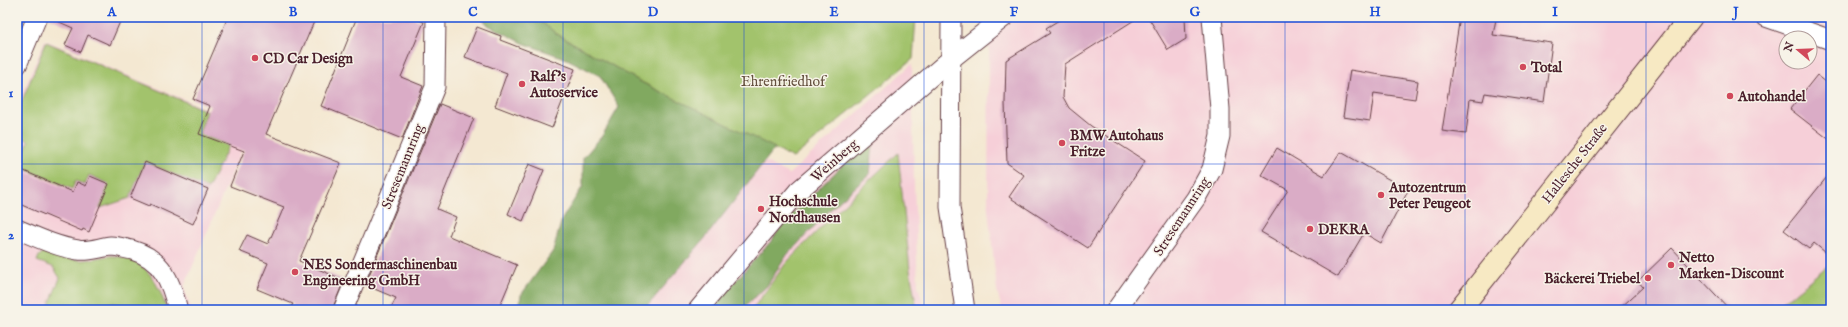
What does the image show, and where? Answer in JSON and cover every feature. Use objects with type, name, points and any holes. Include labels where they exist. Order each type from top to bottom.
[{"type":"main road","name":"Hallesche Straße","points":[[1459,310],[1683,20]]},
{"type":"street","points":[[17,65],[37,17]]},
{"type":"street","name":"Stresemannring","points":[[343,310],[435,87],[436,17]]},
{"type":"street","points":[[950,17],[950,207],[965,310]]},
{"type":"street","name":"Weinberg","points":[[698,310],[798,191],[913,91],[1004,17]]},
{"type":"street","name":"Stresemannring","points":[[1116,310],[1196,198],[1212,169],[1220,136],[1220,109],[1212,17]]},
{"type":"street","points":[[1766,17],[1831,40]]},
{"type":"street","points":[[17,229],[65,248],[80,251],[112,246],[140,252],[154,260],[163,270],[171,285],[178,310]]},
{"type":"shaded area","points":[[986,17],[1831,17],[1831,263],[1774,310],[1002,310],[997,290],[988,209],[989,51]]},
{"type":"shaded area","points":[[45,40],[251,128],[184,287],[191,310],[17,310],[17,106]]},
{"type":"shaded area","name":"Hochschule Nordhausen","points":[[912,64],[914,183],[918,286],[925,310],[535,310],[673,113],[789,174]]},
{"type":"green space","points":[[481,17],[535,17],[557,34],[641,82],[775,148],[706,237],[644,310],[519,310],[521,295],[553,251],[562,219],[583,186],[583,158],[602,136],[619,107],[600,76],[567,59],[523,43],[488,25]]},
{"type":"green space","name":"Ehrenfriedhof","points":[[535,17],[916,17],[913,59],[793,158],[641,82],[557,34]]},
{"type":"green space","points":[[46,42],[207,111],[199,134],[229,145],[208,189],[145,162],[130,198],[100,208],[106,194],[103,193],[107,183],[89,175],[85,185],[76,181],[72,189],[20,167],[17,175],[17,149],[24,152],[29,141],[17,135],[17,113]]},
{"type":"green space","points":[[874,135],[870,174],[833,207],[787,255],[767,286],[741,310],[714,310],[722,296],[772,240],[784,222]]},
{"type":"green space","points":[[898,153],[910,270],[917,310],[752,310],[786,263],[837,211]]},
{"type":"green space","points":[[45,251],[61,257],[78,260],[115,256],[126,258],[135,262],[150,274],[160,291],[167,310],[136,310],[114,303],[94,310],[47,310],[60,278],[53,267],[37,261],[39,256]]},
{"type":"green space","points":[[1831,263],[1831,310],[1774,310],[1778,306]]},
{"type":"building","points":[[48,17],[122,17],[110,45],[88,35],[81,52],[65,45],[73,28]]},
{"type":"building","points":[[228,17],[316,17],[266,134],[341,163],[299,261],[344,280],[332,310],[290,310],[293,304],[257,289],[268,263],[239,251],[247,235],[268,244],[284,207],[230,186],[244,151],[199,134],[210,106],[193,99]]},
{"type":"building","points":[[357,17],[411,17],[424,22],[401,77],[423,86],[402,139],[321,106]]},
{"type":"building","name":"BMW Autohaus Fritze","points":[[1064,17],[1139,17],[1065,64],[1063,97],[1069,108],[1091,126],[1145,161],[1088,248],[1009,197],[1024,175],[1007,163],[1005,103],[1006,60],[1050,33],[1046,28]]},
{"type":"building","points":[[1148,17],[1185,17],[1186,39],[1168,50]]},
{"type":"building","points":[[1460,17],[1496,19],[1493,35],[1552,43],[1544,102],[1485,93],[1483,101],[1470,99],[1466,134],[1442,131]]},
{"type":"building","points":[[477,27],[501,36],[500,40],[575,69],[552,128],[495,106],[507,73],[465,57]]},
{"type":"building","points":[[1350,70],[1418,81],[1415,99],[1374,93],[1370,121],[1343,117]]},
{"type":"building","points":[[1817,75],[1831,86],[1831,141],[1790,109]]},
{"type":"building","points":[[440,104],[474,118],[437,209],[456,217],[449,236],[517,265],[498,310],[390,310],[396,298],[365,285]]},
{"type":"building","points":[[1277,148],[1324,176],[1341,152],[1404,188],[1403,190],[1408,191],[1381,243],[1364,233],[1338,277],[1261,232],[1288,190],[1261,175]]},
{"type":"building","points":[[145,162],[208,189],[193,224],[150,204],[149,206],[130,198]]},
{"type":"building","points":[[529,164],[544,170],[523,221],[508,214]]},
{"type":"building","points":[[17,168],[73,192],[77,182],[86,186],[90,176],[109,184],[89,232],[83,229],[82,231],[17,203]]},
{"type":"building","points":[[1831,172],[1831,257],[1814,243],[1809,249],[1784,230]]},
{"type":"building","name":"Netto Marken-Discount","points":[[1672,248],[1730,310],[1618,310],[1643,287],[1638,281]]},
{"type":"place","name":"CD Car Design","points":[[255,58]]},
{"type":"place","name":"Total","points":[[1523,67]]},
{"type":"place","name":"Ralf's Autoservice","points":[[522,84]]},
{"type":"place","name":"Autohandel","points":[[1730,96]]},
{"type":"place","name":"BMW Autohaus Fritze","points":[[1062,143]]},
{"type":"place","name":"Autozentrum Peter Peugeot","points":[[1381,195]]},
{"type":"place","name":"Hochschule Nordhausen","points":[[761,209]]},
{"type":"place","name":"DEKRA","points":[[1310,229]]},
{"type":"place","name":"Netto Marken-Discount","points":[[1671,265]]},
{"type":"place","name":"NES Sondermaschinenbau Engineering GmbH","points":[[295,272]]},
{"type":"place","name":"Bäckerei Triebel","points":[[1648,278]]}]
